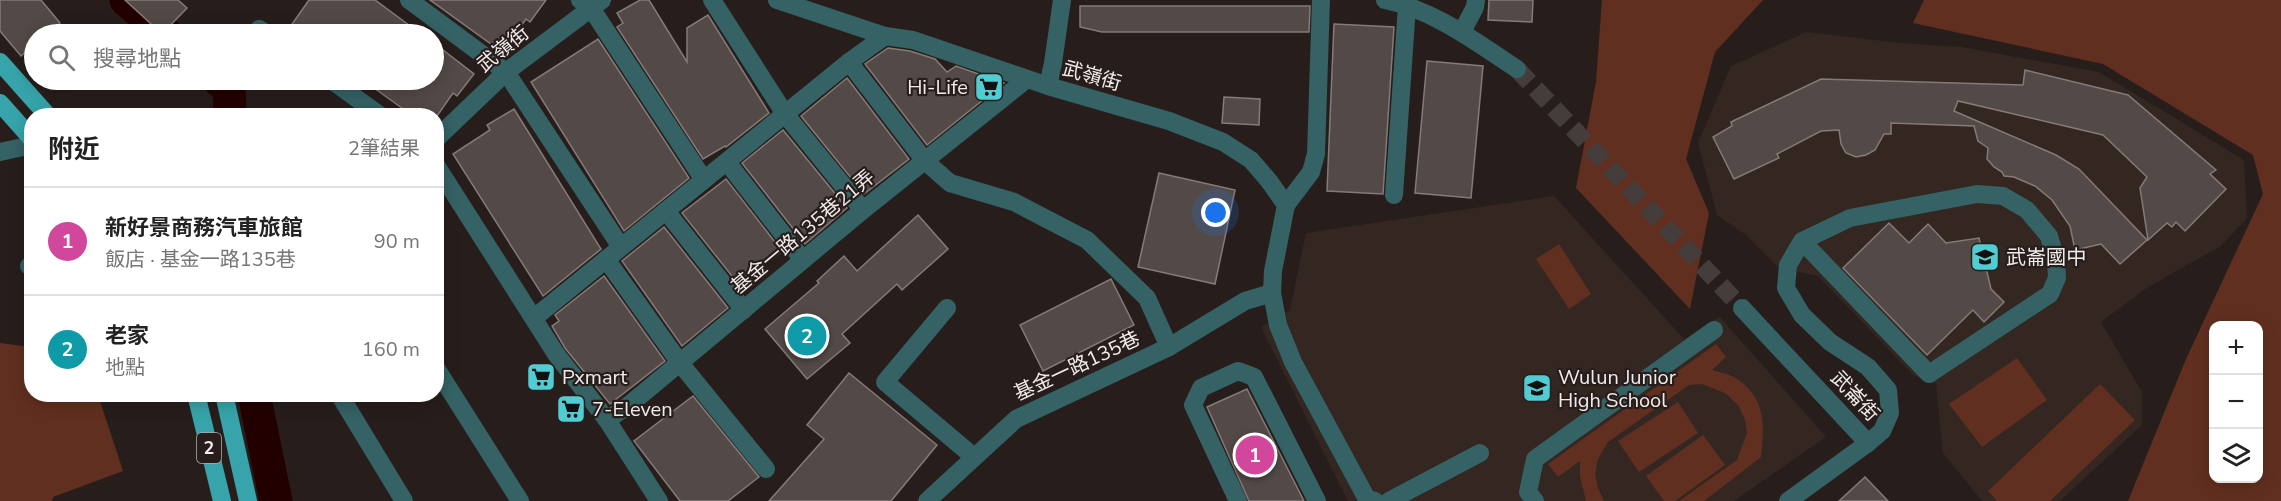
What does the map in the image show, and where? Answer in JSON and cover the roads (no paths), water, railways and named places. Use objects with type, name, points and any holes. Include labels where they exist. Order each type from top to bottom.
[{"type":"main road","points":[[0,62],[24,89]]},
{"type":"main road","points":[[25,90],[41,108]]},
{"type":"main road","points":[[0,103],[24,130]]},
{"type":"main road","name":"2","points":[[198,402],[222,501]]},
{"type":"main road","name":"2","points":[[226,402],[248,501]]},
{"type":"street","points":[[409,0],[441,24]]},
{"type":"street","points":[[712,0],[785,114],[863,210]]},
{"type":"street","name":"武嶺街","points":[[777,0],[885,36],[913,40],[1048,86],[1169,122],[1222,142],[1251,160],[1286,205]]},
{"type":"street","points":[[1048,86],[1062,0]]},
{"type":"street","points":[[1321,0],[1316,154],[1311,172],[1286,205],[1273,271],[1272,293],[1278,325],[1293,362],[1367,499],[1375,501]]},
{"type":"street","points":[[1462,32],[1475,7],[1476,0]]},
{"type":"street","points":[[1394,195],[1395,2],[1462,32],[1517,69]]},
{"type":"street","points":[[591,3],[704,180]]},
{"type":"street","name":"武嶺街","points":[[444,131],[506,72],[591,3]]},
{"type":"street","points":[[444,26],[506,72],[621,247]]},
{"type":"street","points":[[534,318],[849,62],[885,36]]},
{"type":"street","points":[[849,62],[925,161],[950,183],[1014,202],[1087,240],[1147,297],[1169,347]]},
{"type":"street","name":"基金一路135巷21弄","points":[[607,420],[630,405],[863,210],[1027,79]]},
{"type":"street","points":[[345,90],[370,108]]},
{"type":"street","points":[[0,152],[24,147]]},
{"type":"street","points":[[727,162],[803,260]]},
{"type":"street","points":[[444,177],[556,354],[607,420],[659,501]]},
{"type":"street","points":[[1802,241],[1929,374],[2050,294],[2057,278],[2056,261],[2049,236],[2027,210],[2003,196],[1977,194],[1850,218],[1802,241],[1788,265],[1786,288],[1802,315],[1830,342],[1868,367],[1888,390],[1890,413],[1882,431],[1868,442]]},
{"type":"street","points":[[666,212],[744,310]]},
{"type":"street","points":[[606,259],[680,363],[766,469]]},
{"type":"street","name":"基金一路135巷","points":[[927,501],[1016,419],[1169,347],[1245,301],[1272,293]]},
{"type":"street","points":[[947,308],[885,382],[974,457]]},
{"type":"street","name":"武崙街","points":[[1742,308],[1868,442],[1788,501]]},
{"type":"street","points":[[1535,501],[1528,492],[1535,459],[1714,330]]},
{"type":"street","points":[[1238,501],[1193,405],[1202,388],[1238,371],[1254,377],[1317,501]]},
{"type":"street","points":[[444,381],[517,500]]},
{"type":"street","points":[[344,402],[404,501]]},
{"type":"street","points":[[1389,501],[1480,453]]},
{"type":"waterway","points":[[126,0],[154,24]]},
{"type":"waterway","points":[[229,90],[230,108]]},
{"type":"waterway","points":[[256,402],[276,501]]},
{"type":"tunnel","points":[[1517,69],[1742,308]]},
{"type":"place","name":"Hi-Life","points":[[989,87]]},
{"type":"place","name":"武崙國中","points":[[1985,257]]},
{"type":"place","name":"老家","points":[[807,336]]},
{"type":"place","name":"Pxmart","points":[[541,377]]},
{"type":"place","name":"Wulun Junior High School","points":[[1537,388]]},
{"type":"place","name":"7-Eleven","points":[[571,409]]},
{"type":"place","name":"新好景商務汽車旅館","points":[[1255,455]]}]
